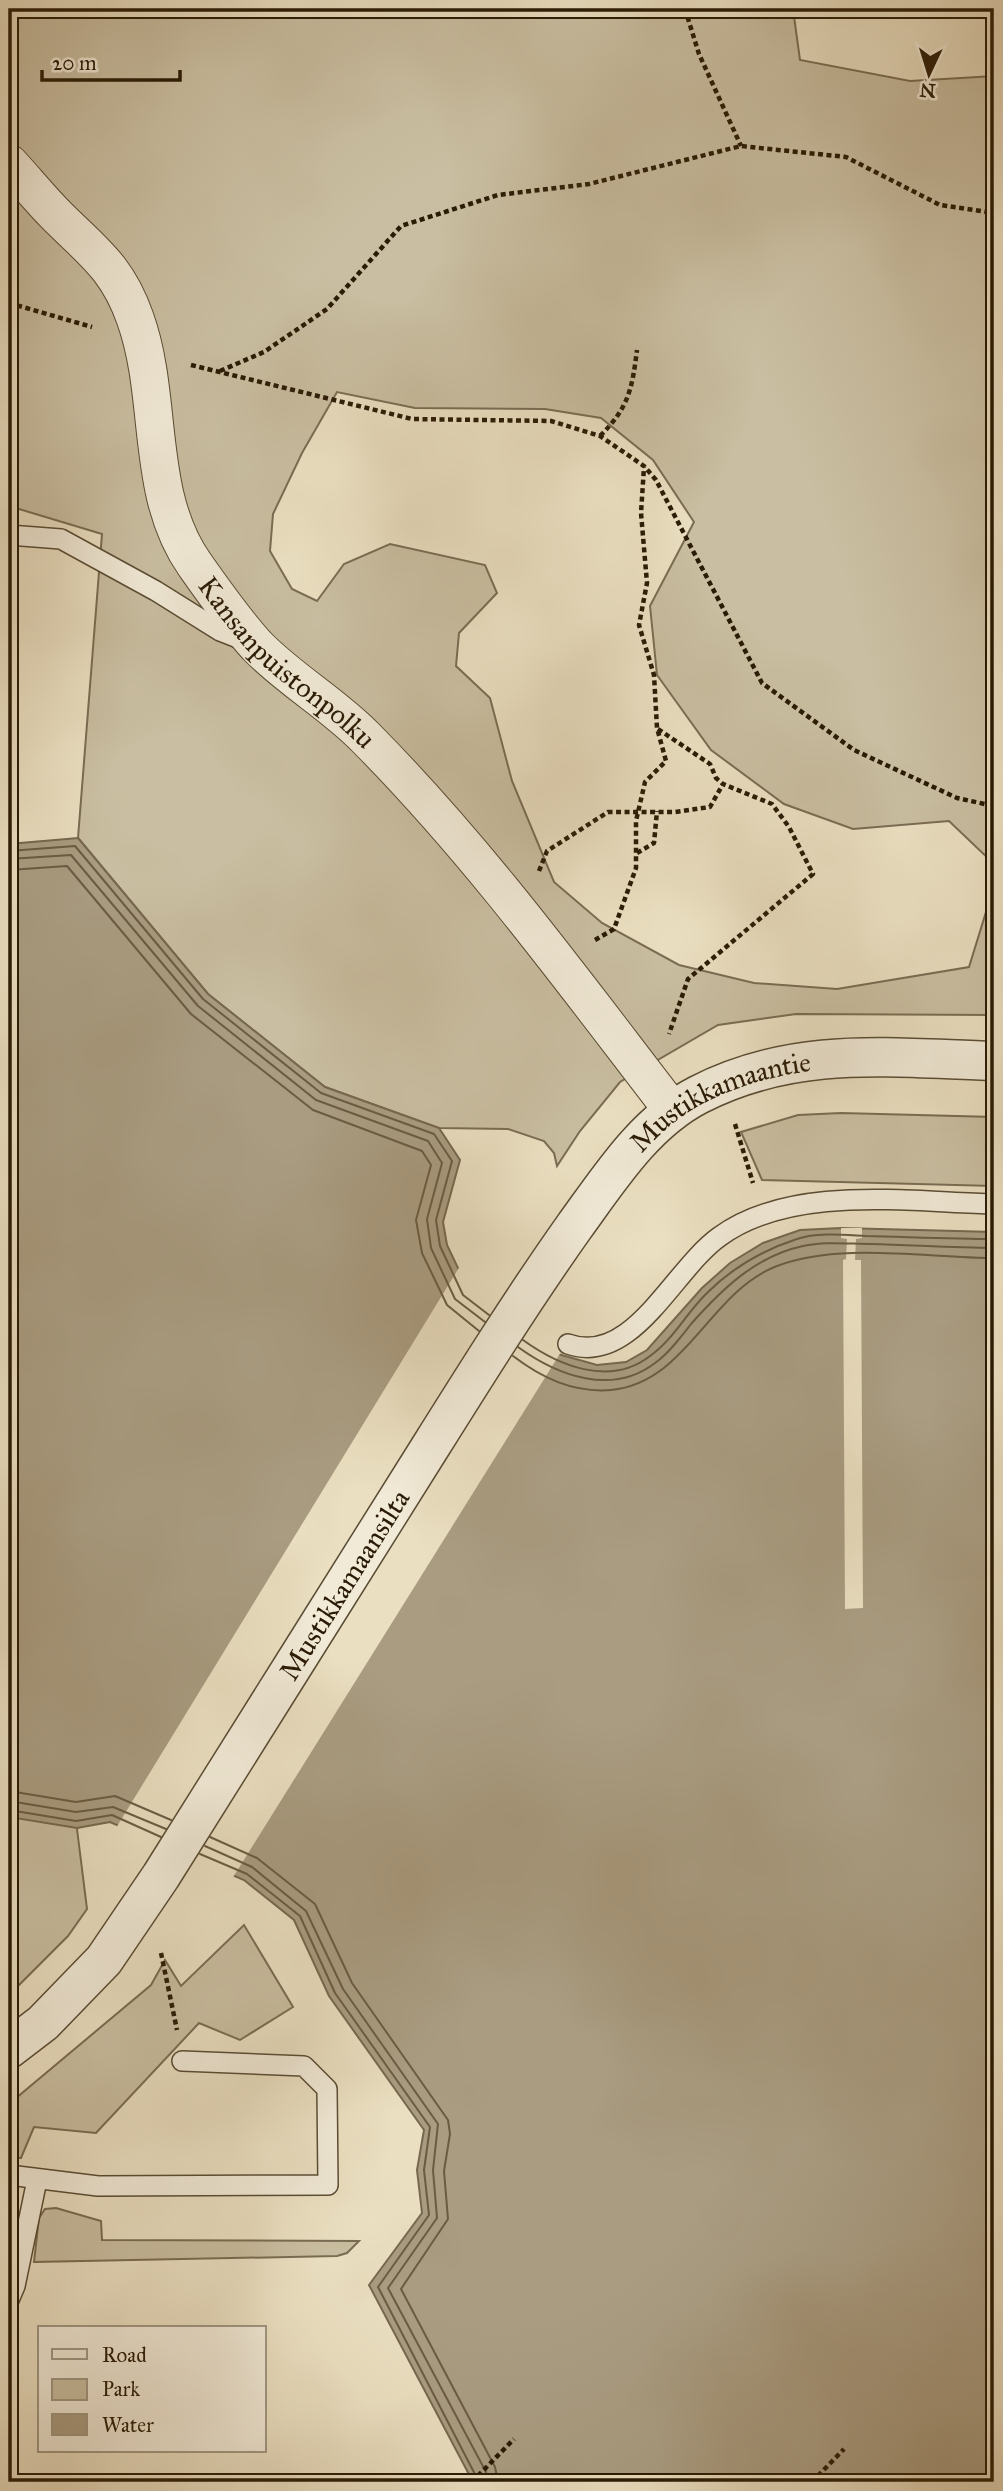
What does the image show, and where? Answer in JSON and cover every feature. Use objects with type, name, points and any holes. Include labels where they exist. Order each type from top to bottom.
[{"type":"street","name":"Kansanpuistonpolku","points":[[9,163],[57,216],[101,255],[120,285],[135,319],[142,346],[165,495],[173,528],[194,563],[257,645],[365,736],[510,902],[673,1111]]},
{"type":"street","name":"Mustikkamaantie","points":[[526,1294],[612,1174],[643,1139],[673,1111],[729,1080],[772,1066],[829,1056],[994,1060]]},
{"type":"street","name":"Mustikkamaansilta","points":[[9,2049],[43,2023],[104,1960],[161,1876],[526,1294]]},
{"type":"lane","points":[[9,535],[61,539],[156,591],[220,631],[257,645]]},
{"type":"lane","points":[[568,1344],[591,1350],[617,1341],[631,1330],[696,1257],[719,1237],[755,1216],[800,1204],[873,1201],[994,1204]]},
{"type":"lane","points":[[9,2175],[37,2180],[164,2187],[328,2185],[327,2089],[304,2066],[182,2060]]},
{"type":"lane","points":[[9,2300],[15,2286],[37,2180]]},
{"type":"path","points":[[685,9],[699,54],[741,146]]},
{"type":"path","points":[[220,371],[264,352],[327,309],[401,226],[498,195],[589,184],[741,146],[846,157],[940,205],[994,213]]},
{"type":"path","points":[[9,303],[121,336],[164,359],[412,419],[551,421],[600,436],[644,466],[656,480],[762,683],[854,750],[957,798],[994,806]]},
{"type":"path","points":[[600,436],[620,416],[631,391],[637,350]]},
{"type":"path","points":[[559,963],[614,929],[636,869],[639,810],[645,782],[666,761],[657,728],[654,675],[639,625],[647,583],[642,513],[644,466]]},
{"type":"path","points":[[647,1078],[673,1025],[688,979],[813,874],[789,827],[772,804],[723,784],[716,778],[710,764],[657,728]]},
{"type":"path","points":[[510,902],[535,879],[547,851],[608,811],[675,812],[710,807],[723,784]]},
{"type":"path","points":[[636,854],[653,843],[657,811]]},
{"type":"path","points":[[738,1132],[754,1184]]},
{"type":"path","points":[[160,1945],[182,2060]]},
{"type":"path","points":[[472,2482],[514,2439]]},
{"type":"path","points":[[812,2482],[844,2449]]},
{"type":"green space","points":[[9,9],[793,9],[800,60],[910,81],[994,76],[994,864],[949,821],[853,829],[784,804],[711,750],[657,675],[650,606],[694,522],[653,460],[601,418],[545,409],[415,408],[337,392],[302,453],[273,514],[270,551],[292,589],[317,601],[344,564],[390,544],[485,565],[497,593],[459,633],[456,666],[490,698],[512,781],[554,882],[602,923],[679,965],[754,983],[837,989],[969,967],[994,886],[994,1015],[796,1014],[718,1025],[620,1082],[580,1131],[557,1166],[554,1153],[544,1141],[508,1129],[439,1128],[325,1087],[208,994],[78,838],[102,534],[9,506]]},
{"type":"green space","points":[[841,1113],[994,1117],[994,1186],[762,1180],[741,1132],[798,1115]]},
{"type":"green space","points":[[9,1781],[89,1811],[77,1829],[87,1909],[68,1936],[9,1995]]},
{"type":"green space","points":[[244,1925],[293,2007],[240,2040],[199,2023],[96,2133],[34,2127],[21,2158],[9,2158],[9,2104],[151,1985],[165,1960],[181,1986]]},
{"type":"green space","points":[[56,2208],[101,2221],[102,2240],[359,2241],[347,2253],[337,2256],[34,2262],[39,2218],[45,2209]]},
{"type":"water","points":[[78,838],[208,994],[325,1087],[439,1128],[460,1160],[443,1222],[447,1245],[469,1291],[551,1352],[597,1365],[626,1362],[647,1350],[702,1288],[730,1263],[763,1243],[800,1230],[841,1228],[994,1232],[994,2482],[473,2482],[369,2285],[422,2213],[417,2170],[424,2130],[329,1996],[294,1920],[244,1880],[110,1822],[77,1828],[9,1817],[9,844]]},
{"type":"pier","points":[[841,1228],[862,1228],[862,1238],[856,1239],[855,1260],[861,1260],[863,1608],[845,1609],[843,1260],[846,1259],[847,1239],[841,1238]]},
{"type":"pier","points":[[460,1266],[471,1288],[561,1352],[232,1879],[116,1828]]}]
